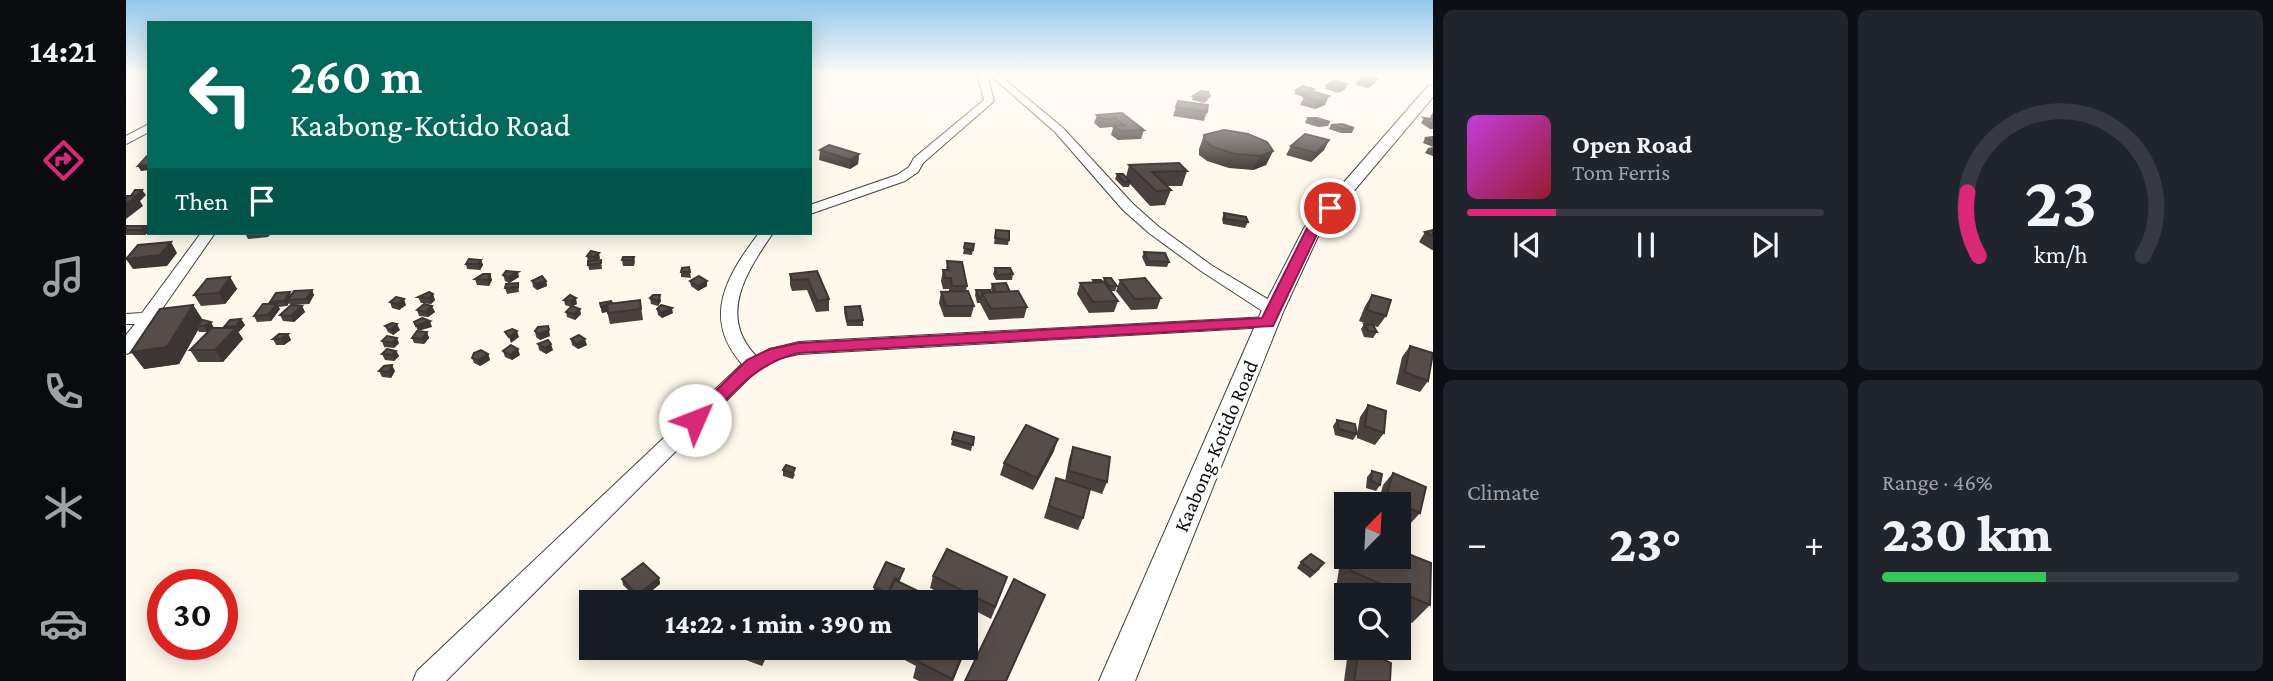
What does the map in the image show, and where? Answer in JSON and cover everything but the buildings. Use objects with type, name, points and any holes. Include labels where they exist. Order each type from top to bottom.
[{"type":"street","points":[[812,209],[901,178],[983,106]]},
{"type":"street","points":[[1030,106],[1059,130],[1128,207],[1154,230],[1270,316]]},
{"type":"street","name":"Kaabong-Kotido Road","points":[[1117,681],[1270,316],[1313,228],[1419,106]]},
{"type":"street","points":[[126,141],[147,128]]},
{"type":"street","points":[[126,348],[207,235]]},
{"type":"street","points":[[753,364],[733,341],[727,312],[734,282],[765,235]]},
{"type":"street","points":[[427,681],[753,364],[776,353],[799,348],[1270,316]]},
{"type":"street","points":[[126,318],[148,318]]},
{"type":"route","points":[[695,420],[753,364],[776,353],[799,348],[1268,322],[1313,228],[1330,208]]}]
